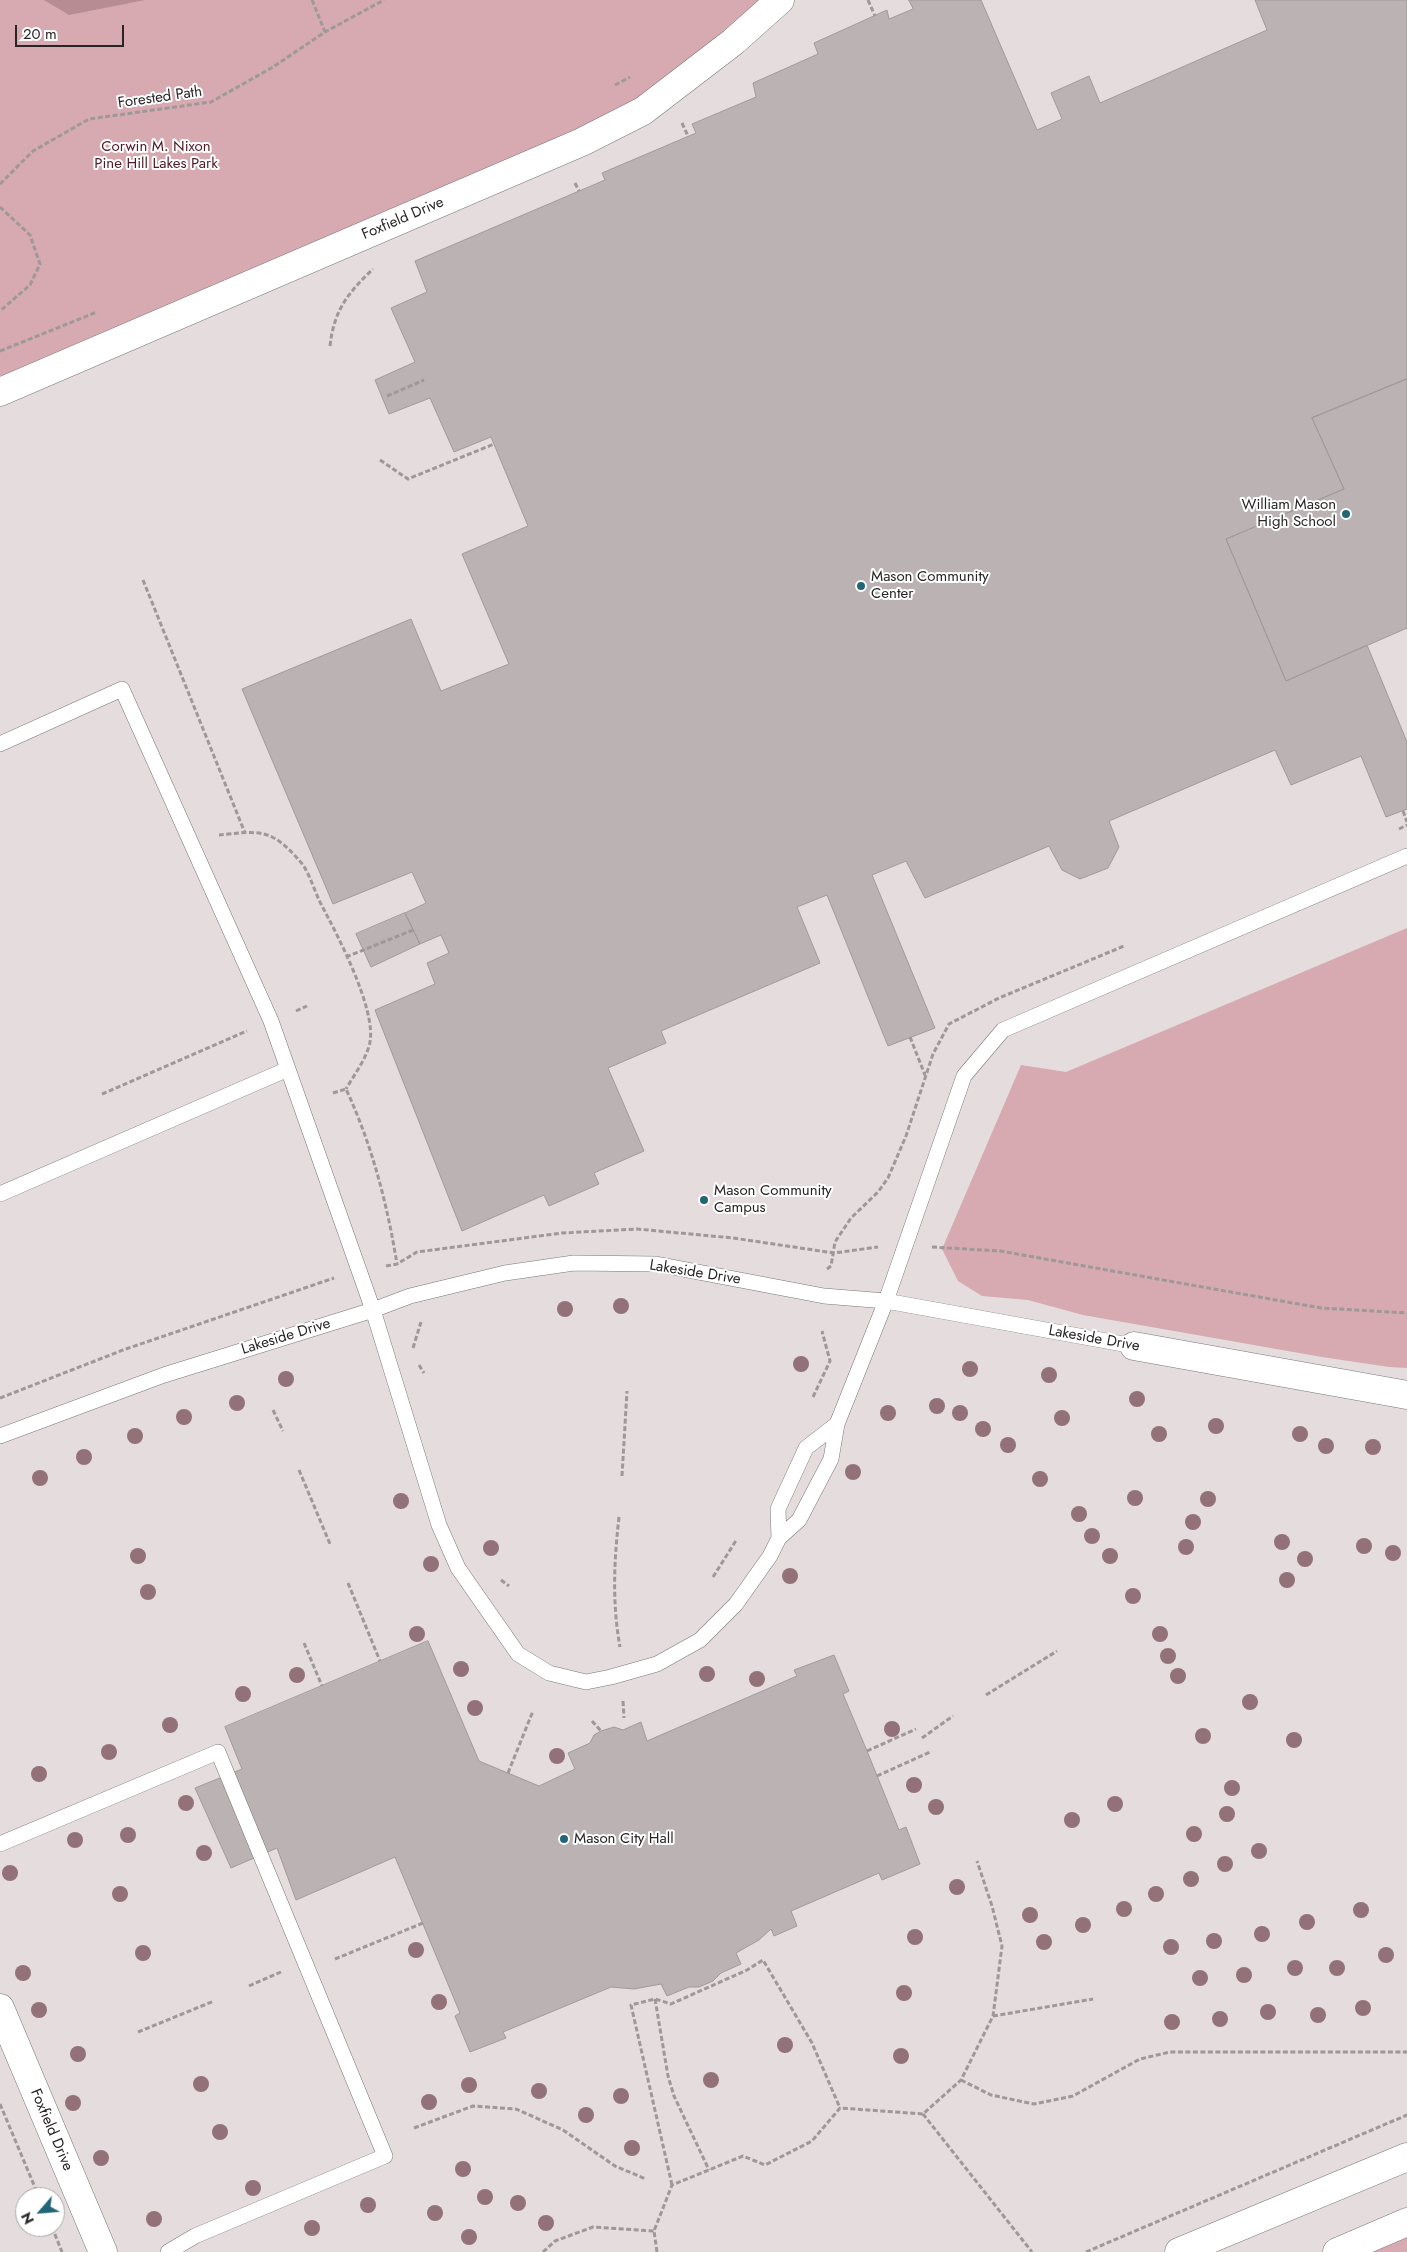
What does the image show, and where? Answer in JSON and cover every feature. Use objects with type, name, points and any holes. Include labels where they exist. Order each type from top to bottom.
[{"type":"street","name":"Foxfield Drive","points":[[0,392],[582,142],[643,111],[733,42],[780,0]]},
{"type":"street","name":"Lakeside Drive","points":[[1134,1346],[1407,1395]]},
{"type":"street","name":"Foxfield Drive","points":[[0,2008],[103,2252]]},
{"type":"street","points":[[1180,2252],[1407,2157]]},
{"type":"street","points":[[1337,2252],[1407,2222]]},
{"type":"lane","points":[[0,744],[122,689],[271,1021],[372,1310],[440,1525],[458,1568],[518,1654],[549,1673],[586,1682],[633,1672],[657,1664],[700,1640],[736,1604],[770,1556],[779,1538],[799,1520],[830,1459],[837,1424],[886,1301],[964,1076],[1003,1030],[1407,856]]},
{"type":"lane","points":[[0,1194],[288,1069]]},
{"type":"lane","name":"Lakeside Drive","points":[[0,1436],[164,1375],[372,1310],[410,1296],[505,1273],[574,1263],[656,1264],[824,1296],[886,1301],[1134,1346]]},
{"type":"lane","points":[[779,1538],[778,1509],[806,1448],[837,1424]]},
{"type":"lane","points":[[0,1844],[218,1752],[385,2156],[195,2236],[168,2252]]},
{"type":"path","points":[[312,0],[325,32]]},
{"type":"path","name":"Forested Path","points":[[0,184],[33,152],[89,119],[211,102],[273,67],[325,32],[384,0]]},
{"type":"path","points":[[868,0],[875,16]]},
{"type":"path","points":[[609,89],[635,74]]},
{"type":"path","points":[[681,122],[688,136]]},
{"type":"path","points":[[575,183],[579,191]]},
{"type":"path","points":[[0,207],[30,235],[40,264],[30,285],[0,311]]},
{"type":"path","points":[[330,346],[332,331],[343,304],[351,291],[374,269]]},
{"type":"path","points":[[0,351],[101,310]]},
{"type":"path","points":[[387,396],[424,380]]},
{"type":"path","points":[[380,460],[408,479],[494,444]]},
{"type":"path","points":[[144,580],[246,833]]},
{"type":"path","points":[[1402,811],[1407,822]]},
{"type":"path","points":[[219,835],[246,833],[270,836],[286,847],[304,866],[346,957],[363,997],[370,1025],[370,1042],[358,1070],[346,1089],[334,1093]]},
{"type":"path","points":[[346,957],[413,930]]},
{"type":"path","points":[[293,1012],[307,1006]]},
{"type":"path","points":[[102,1094],[250,1030]]},
{"type":"path","points":[[910,1037],[926,1076]]},
{"type":"path","points":[[346,1089],[374,1160],[388,1214],[397,1264]]},
{"type":"path","points":[[951,1247],[1000,1252],[1321,1308],[1407,1313]]},
{"type":"path","points":[[0,1398],[123,1350],[335,1278]]},
{"type":"path","points":[[415,1356],[412,1349],[421,1322]]},
{"type":"path","points":[[813,1397],[830,1361],[822,1331]]},
{"type":"path","points":[[418,1362],[424,1374]]},
{"type":"path","points":[[622,1476],[627,1391]]},
{"type":"path","points":[[273,1410],[282,1430]]},
{"type":"path","points":[[299,1470],[330,1544]]},
{"type":"path","points":[[619,1517],[614,1582],[614,1617],[620,1652]]},
{"type":"path","points":[[712,1577],[737,1539]]},
{"type":"path","points":[[348,1583],[380,1661]]},
{"type":"path","points":[[304,1643],[322,1686]]},
{"type":"path","points":[[986,1695],[1057,1651]]},
{"type":"path","points":[[623,1701],[624,1718]]},
{"type":"path","points":[[508,1773],[533,1711]]},
{"type":"path","points":[[922,1738],[953,1716]]},
{"type":"path","points":[[592,1721],[601,1731]]},
{"type":"path","points":[[867,1752],[916,1729]]},
{"type":"path","points":[[877,1776],[930,1752]]},
{"type":"path","points":[[840,2108],[923,2114],[961,2080],[992,2016],[1002,1946],[992,1906],[977,1861]]},
{"type":"path","points":[[335,1959],[423,1923]]},
{"type":"path","points":[[657,2252],[654,2231],[672,2184],[631,2005],[655,1999],[671,2004],[707,1986],[747,1970],[763,1960],[812,2043],[840,2108]]},
{"type":"path","points":[[249,1986],[283,1972]]},
{"type":"path","points":[[655,1999],[672,2090],[709,2170]]},
{"type":"path","points":[[992,2016],[1093,1999]]},
{"type":"path","points":[[138,2032],[214,2001]]},
{"type":"path","points":[[961,2080],[990,2095],[1034,2104],[1073,2096],[1140,2059],[1170,2052],[1407,2052]]},
{"type":"path","points":[[0,2104],[35,2187]]},
{"type":"path","points":[[414,2128],[473,2106],[516,2109],[564,2130],[615,2166],[646,2179]]},
{"type":"path","points":[[672,2184],[743,2156],[765,2165],[812,2142],[840,2108]]},
{"type":"path","points":[[923,2114],[1032,2252]]},
{"type":"path","points":[[1086,2252],[1407,2115]]},
{"type":"path","points":[[543,2252],[555,2242],[593,2227],[654,2231]]},
{"type":"path","points":[[56,2237],[62,2252]]},
{"type":"green space","name":"Corwin M. Nixon Pine Hill Lakes Park","points":[[0,0],[780,0],[643,111],[0,392]]},
{"type":"green space","points":[[1407,928],[1407,1368],[1322,1357],[1083,1315],[1028,1300],[982,1296],[958,1281],[942,1249],[1021,1065],[1066,1072]]},
{"type":"green space","points":[[1407,2222],[1407,2252],[1337,2252]]},
{"type":"shaded area","points":[[44,0],[145,0],[69,15]]},
{"type":"building","name":"Mason Community Center","points":[[909,0],[981,0],[1037,130],[1062,119],[1051,93],[1089,76],[1100,103],[1267,30],[1255,0],[1407,0],[1407,379],[1312,418],[1344,489],[1226,539],[1286,681],[1367,645],[1407,742],[1407,809],[1386,817],[1361,756],[1291,785],[1275,750],[1109,821],[1119,847],[1108,868],[1080,879],[1062,870],[1049,846],[925,898],[906,861],[872,875],[935,1028],[888,1046],[827,895],[797,907],[820,963],[661,1031],[666,1043],[608,1068],[644,1151],[594,1173],[599,1184],[549,1206],[544,1195],[462,1231],[375,1010],[435,984],[427,963],[449,953],[441,935],[420,944],[405,913],[426,903],[412,872],[333,904],[242,689],[411,619],[441,691],[509,664],[462,554],[528,526],[491,437],[454,452],[430,398],[389,414],[375,380],[415,362],[391,308],[427,292],[415,261],[605,180],[602,173],[696,133],[692,124],[756,97],[753,83],[818,54],[814,43],[887,10],[889,19],[913,9]]},
{"type":"building","name":"William Mason High School","points":[[1407,379],[1407,628],[1286,681],[1226,539],[1344,489],[1312,418]]},
{"type":"building","points":[[405,913],[420,944],[371,967],[356,934]]},
{"type":"building","name":"Mason City Hall","points":[[428,1641],[479,1761],[539,1786],[575,1769],[568,1753],[590,1743],[594,1735],[601,1731],[614,1727],[623,1730],[641,1722],[647,1741],[797,1676],[794,1670],[834,1655],[849,1691],[843,1694],[899,1830],[906,1827],[920,1864],[882,1880],[879,1873],[791,1911],[797,1926],[774,1936],[771,1929],[759,1940],[736,1953],[741,1964],[721,1973],[713,1981],[699,1987],[689,1987],[667,1996],[661,1984],[634,1989],[611,1987],[503,2032],[506,2038],[470,2052],[455,2016],[460,2013],[395,1857],[296,1900],[277,1848],[231,1868],[195,1788],[242,1769],[225,1727]]},
{"type":"place","name":"William Mason High School","points":[[1346,514]]},
{"type":"place","name":"Mason Community Center","points":[[861,586]]},
{"type":"place","name":"Mason Community Campus","points":[[704,1200]]},
{"type":"place","name":"Mason City Hall","points":[[564,1839]]}]
